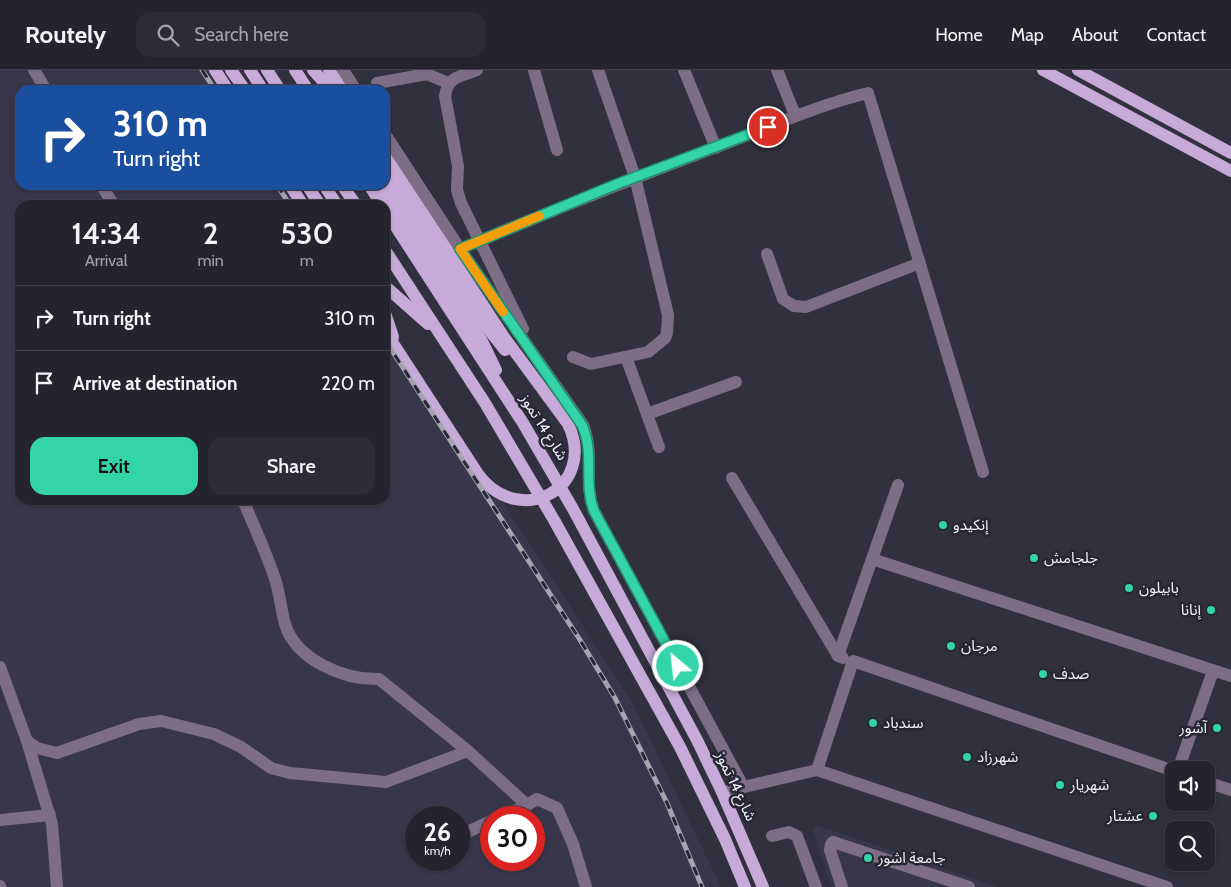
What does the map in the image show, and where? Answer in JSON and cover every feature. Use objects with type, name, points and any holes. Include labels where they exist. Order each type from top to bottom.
[{"type":"main road","points":[[215,70],[225,85]]},
{"type":"main road","points":[[232,70],[242,85]]},
{"type":"main road","points":[[267,70],[277,85]]},
{"type":"main road","points":[[295,70],[305,85]]},
{"type":"main road","points":[[313,70],[320,85]]},
{"type":"main road","points":[[313,70],[326,85]]},
{"type":"main road","points":[[329,70],[339,85]]},
{"type":"main road","points":[[1043,70],[1231,171]]},
{"type":"main road","points":[[1078,70],[1231,153]]},
{"type":"main road","points":[[251,71],[260,85]]},
{"type":"main road","points":[[390,164],[509,345],[550,397],[573,433],[574,463],[564,481],[549,494],[530,500],[500,495],[484,482],[390,339]]},
{"type":"main road","points":[[390,180],[493,337],[550,397]]},
{"type":"main road","points":[[384,190],[482,341],[506,394],[523,423]]},
{"type":"main road","name":"شارع 14 تموز","points":[[390,218],[523,423],[574,509],[722,792],[763,887]]},
{"type":"main road","points":[[390,258],[450,349],[549,512],[680,747],[725,839],[745,887]]},
{"type":"main road","points":[[390,290],[431,327],[450,349]]},
{"type":"main road","points":[[390,329],[394,341],[408,366]]},
{"type":"street","points":[[34,70],[43,85]]},
{"type":"street","points":[[343,70],[353,85]]},
{"type":"street","points":[[376,83],[427,74],[448,83],[477,70]]},
{"type":"street","points":[[534,70],[557,150]]},
{"type":"street","points":[[573,357],[591,364],[648,352],[665,338],[668,326],[666,306],[635,177],[598,70]]},
{"type":"street","points":[[684,70],[716,148]]},
{"type":"street","points":[[777,70],[795,115]]},
{"type":"street","points":[[448,83],[445,96],[458,166],[457,190],[478,241],[523,329]]},
{"type":"street","points":[[460,249],[635,177],[716,148],[795,115],[868,93],[983,472]]},
{"type":"street","points":[[390,142],[460,249],[582,425],[590,451],[588,490],[594,511],[743,786]]},
{"type":"street","points":[[766,254],[783,299],[794,306],[806,307],[920,263]]},
{"type":"street","points":[[626,357],[659,447]]},
{"type":"street","points":[[647,414],[736,382]]},
{"type":"street","points":[[732,478],[838,656],[1165,768]]},
{"type":"street","points":[[838,656],[898,485]]},
{"type":"street","points":[[245,505],[275,578],[285,624],[296,643],[323,666],[335,672],[362,680],[379,679],[468,751],[527,805],[537,799],[557,808],[573,844],[586,887]]},
{"type":"street","points":[[872,559],[1231,676]]},
{"type":"street","points":[[817,770],[853,661]]},
{"type":"street","points":[[0,667],[27,740],[50,815],[57,887]]},
{"type":"street","points":[[1181,761],[1213,671]]},
{"type":"street","points":[[27,740],[37,748],[57,754],[139,724],[161,721],[214,734],[241,747],[271,768],[290,773],[386,782],[468,751]]},
{"type":"street","points":[[722,792],[817,770],[1167,887]]},
{"type":"street","points":[[1215,785],[1231,790]]},
{"type":"street","points":[[0,820],[50,815]]},
{"type":"street","points":[[772,836],[788,832],[798,836],[816,887]]},
{"type":"street","points":[[842,887],[830,850],[833,842],[968,887]]},
{"type":"shaded area","points":[[0,70],[222,70],[232,85],[15,85],[15,190],[300,190],[307,200],[15,200],[15,505],[390,505],[390,327],[633,704],[721,887],[0,887]]},
{"type":"shaded area","name":"جامعة اشور","points":[[816,825],[997,887],[832,887],[813,830]]},
{"type":"railway","points":[[202,70],[212,85]]},
{"type":"railway","points":[[280,190],[287,200]]},
{"type":"railway","points":[[390,348],[580,640],[615,698],[667,803],[702,887]]},
{"type":"slow traffic","points":[[503,312],[460,249],[539,216]]},
{"type":"place","name":"إنكيدو","points":[[943,525]]},
{"type":"place","name":"جلجامش","points":[[1034,558]]},
{"type":"place","name":"بابيلون","points":[[1129,588]]},
{"type":"place","name":"إنانا","points":[[1211,610]]},
{"type":"place","name":"مرجان","points":[[951,646]]},
{"type":"place","name":"صدف","points":[[1043,674]]},
{"type":"place","name":"سندباد","points":[[873,723]]},
{"type":"place","name":"آشور","points":[[1217,728]]},
{"type":"place","name":"شهرزاد","points":[[967,757]]},
{"type":"place","name":"شهريار","points":[[1060,785]]},
{"type":"place","name":"عشتار","points":[[1153,816]]},
{"type":"place","name":"جامعة اشور","points":[[868,858]]},
{"type":"route","points":[[678,666],[590,501],[588,490],[590,451],[589,442],[582,425],[460,249],[617,184],[768,127]]}]
